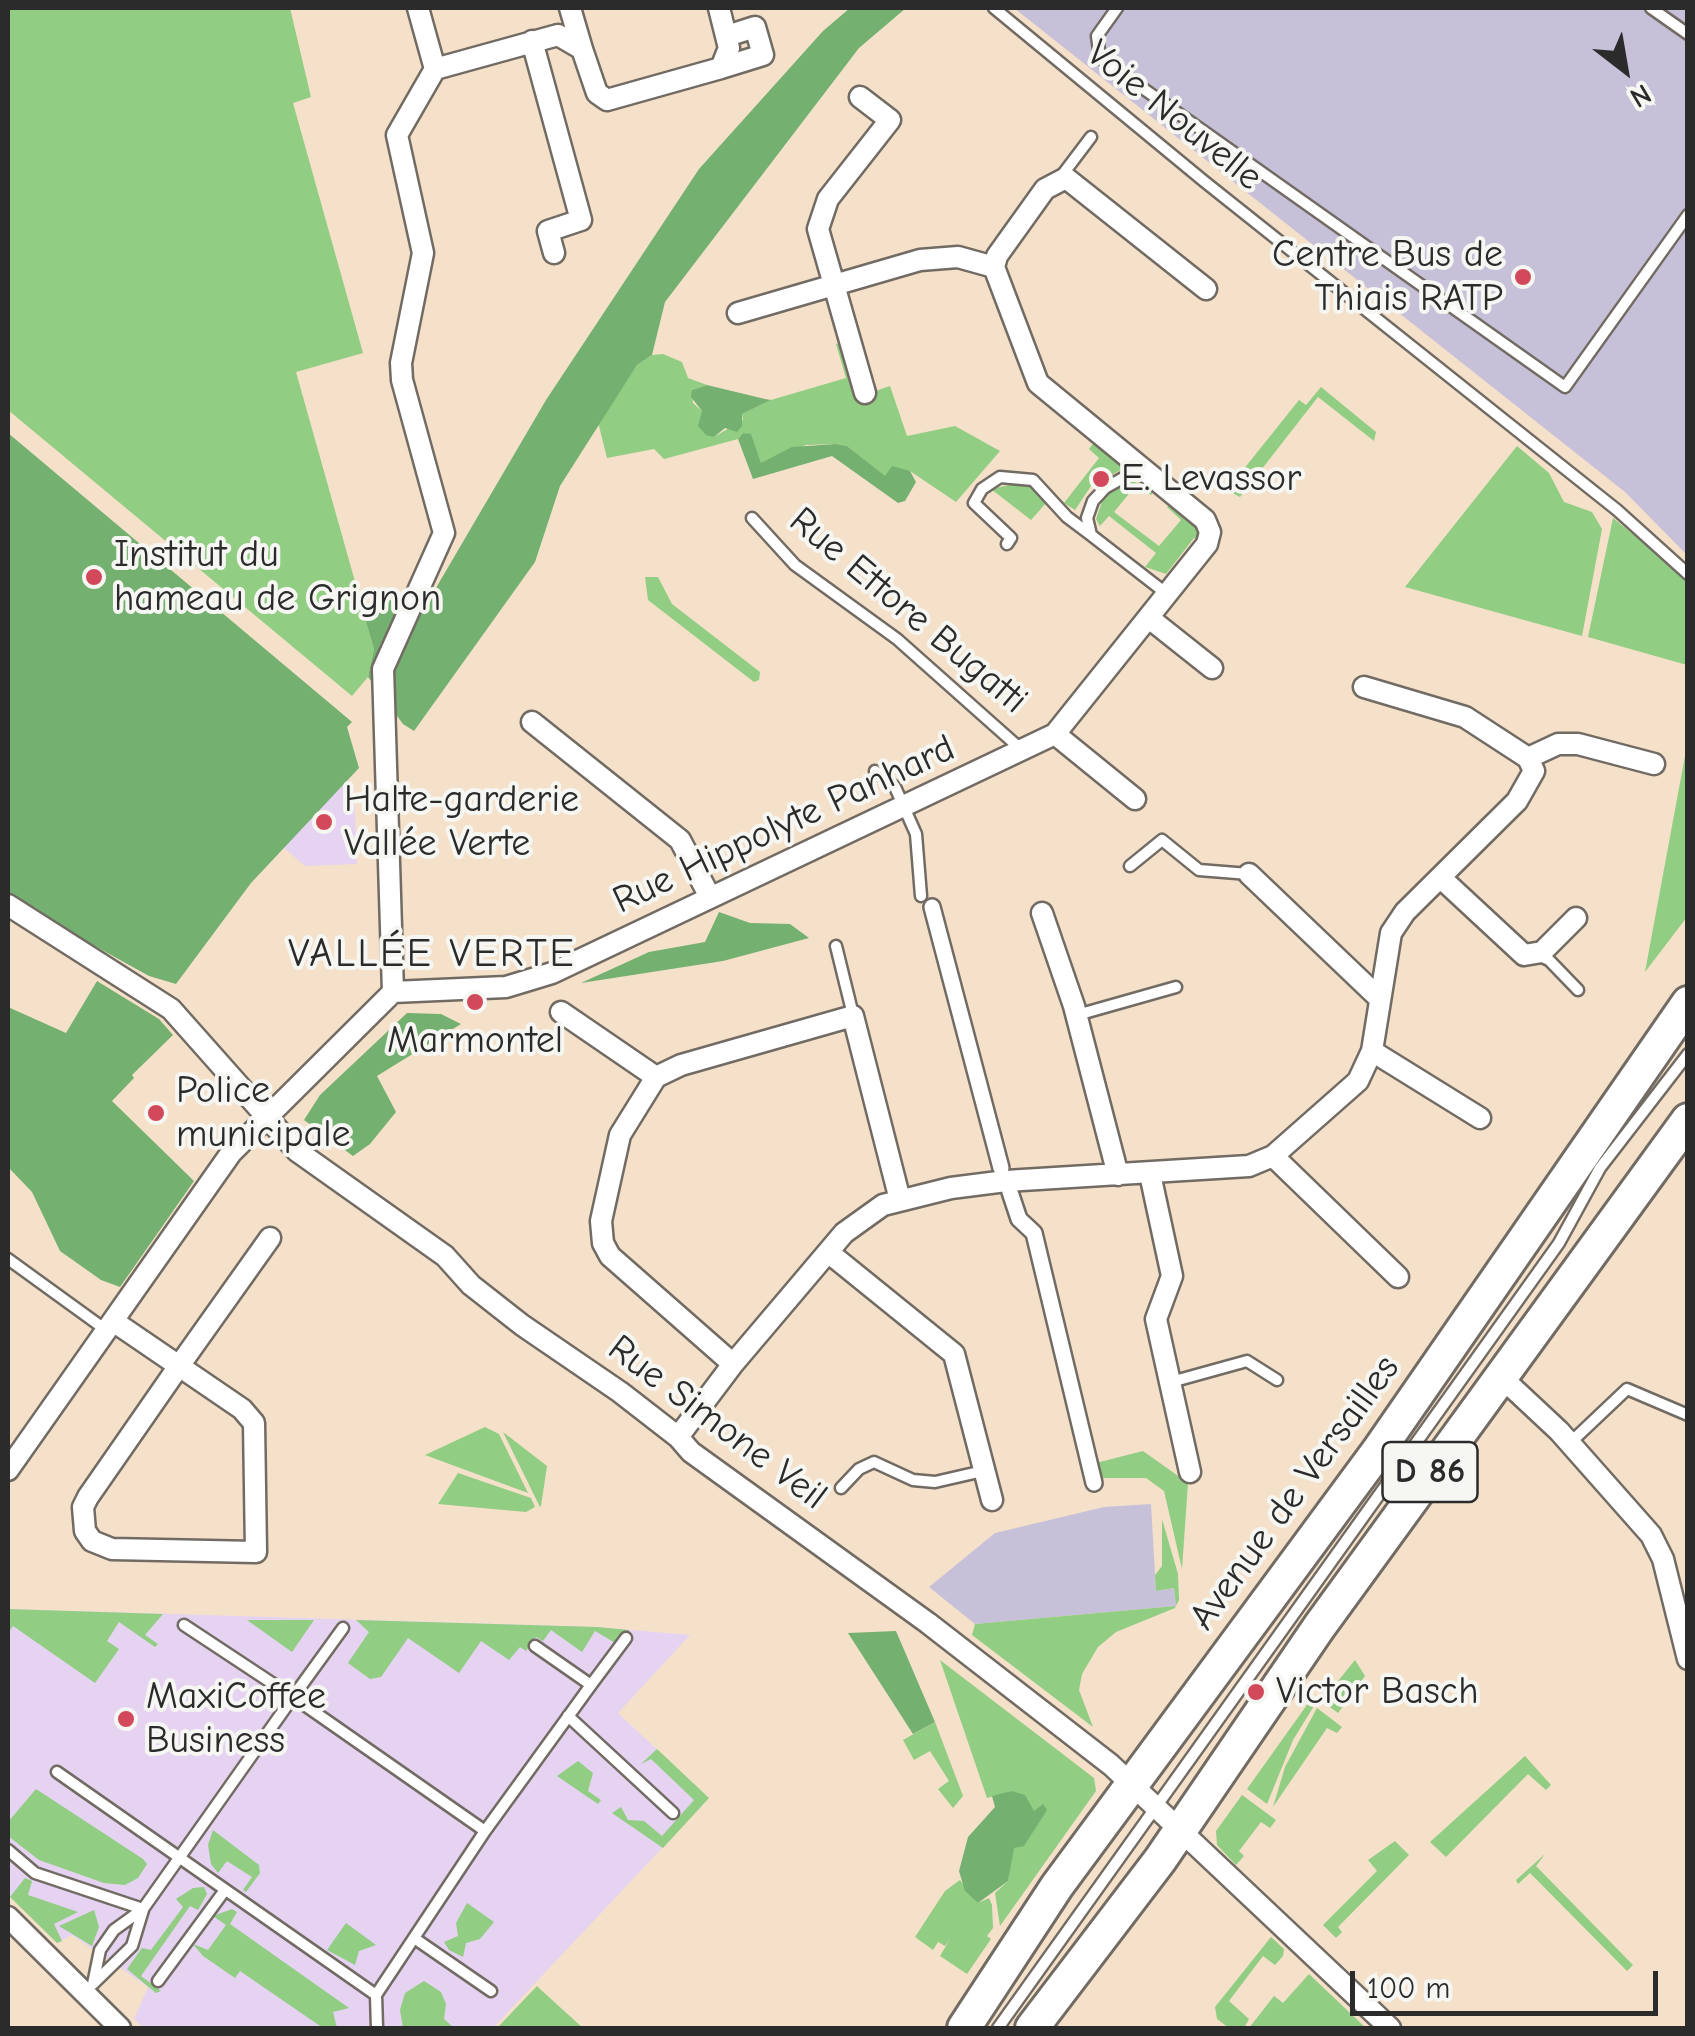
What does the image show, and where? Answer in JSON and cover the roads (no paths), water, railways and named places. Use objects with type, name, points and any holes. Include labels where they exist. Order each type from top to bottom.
[{"type":"main road","name":"Avenue de Versailles","points":[[964,2028],[1143,1794],[1688,1003]]},
{"type":"main road","name":"D 86","points":[[1032,2028],[1181,1830],[1499,1376],[1688,1120]]},
{"type":"street","points":[[8,1470],[232,1153],[393,992],[383,669],[444,533],[402,380],[423,253],[396,142],[435,70],[418,8]]},
{"type":"street","points":[[570,8],[597,93],[606,100],[763,54],[754,27],[726,36]]},
{"type":"street","points":[[719,8],[730,48],[721,68]]},
{"type":"street","points":[[435,70],[565,35],[582,49]]},
{"type":"street","points":[[532,41],[581,220],[548,231],[554,252]]},
{"type":"street","points":[[860,97],[890,120],[822,209],[819,238],[836,284],[865,392]]},
{"type":"street","points":[[1139,469],[1038,384],[994,268],[1001,248],[1045,189],[1060,179],[1072,179],[1206,288]]},
{"type":"street","points":[[738,313],[920,260],[958,256],[994,268]]},
{"type":"street","name":"Rue Hippolyte Panhard","points":[[393,992],[506,987],[552,973],[1056,734],[1207,544],[1210,532],[1205,520],[1139,469]]},
{"type":"street","points":[[1149,618],[1212,668]]},
{"type":"street","points":[[678,1436],[733,1364],[863,1216],[900,1200],[1006,1181],[1248,1166],[1273,1156],[1349,1092],[1372,1051],[1391,933],[1530,786],[1534,771],[1528,758],[1465,717],[1364,688]]},
{"type":"street","points":[[532,722],[680,840],[710,897]]},
{"type":"street","points":[[1056,734],[1135,799]]},
{"type":"street","points":[[1528,758],[1558,744],[1578,744],[1654,764]]},
{"type":"street","points":[[1249,874],[1380,999]]},
{"type":"street","points":[[1441,878],[1513,950],[1536,954],[1576,918]]},
{"type":"street","points":[[926,902],[1001,1168]]},
{"type":"street","name":"Rue Simone Veil","points":[[8,904],[171,1009],[297,1151],[446,1256],[471,1285],[507,1313],[939,1632],[1143,1794],[1390,2028]]},
{"type":"street","points":[[1042,913],[1076,1015],[1118,1175]]},
{"type":"street","points":[[560,1012],[656,1077]]},
{"type":"street","points":[[733,1364],[610,1256],[603,1243],[601,1222],[620,1135],[656,1077],[681,1065],[853,1016],[900,1200]]},
{"type":"street","points":[[1372,1051],[1480,1118]]},
{"type":"street","points":[[1273,1156],[1398,1278]]},
{"type":"street","points":[[1150,1174],[1172,1276],[1156,1319],[1190,1472]]},
{"type":"street","points":[[1010,1192],[1019,1218],[1034,1232],[1094,1483]]},
{"type":"street","points":[[110,1325],[180,1366],[242,1409],[254,1424],[256,1552],[112,1549],[92,1540],[86,1531],[83,1507],[88,1497],[180,1366],[270,1238]]},
{"type":"street","points":[[828,1252],[954,1354],[992,1500]]},
{"type":"street","points":[[1499,1376],[1570,1443],[1635,1514],[1656,1545],[1674,1595],[1688,1659]]},
{"type":"street","points":[[8,1917],[89,1989],[120,2028]]},
{"type":"lane","name":"Voie Nouvelle","points":[[994,8],[1205,182],[1617,510],[1688,574]]},
{"type":"lane","points":[[1117,8],[1097,36],[1100,58],[1565,387],[1688,215]]},
{"type":"lane","points":[[1651,8],[1688,34]]},
{"type":"lane","points":[[1060,179],[1091,137]]},
{"type":"lane","points":[[1091,535],[1086,518],[1093,501],[1116,480],[1139,469]]},
{"type":"lane","points":[[1008,544],[1011,538],[974,503],[982,490],[1000,476],[1034,480],[1067,517],[1168,594]]},
{"type":"lane","name":"Rue Ettore Bugatti","points":[[752,518],[795,565],[897,638],[1023,752]]},
{"type":"lane","points":[[875,771],[895,787],[916,834],[926,902]]},
{"type":"lane","points":[[1130,866],[1162,840],[1199,870],[1249,874]]},
{"type":"lane","points":[[836,946],[853,1016]]},
{"type":"lane","points":[[1536,954],[1549,960],[1578,990]]},
{"type":"lane","points":[[1076,1015],[1176,987]]},
{"type":"lane","name":"Avenue de Versailles","points":[[998,2028],[1143,1794],[1559,1242],[1600,1168],[1688,1054]]},
{"type":"lane","points":[[8,1259],[110,1325]]},
{"type":"lane","points":[[1171,1382],[1247,1361],[1277,1380]]},
{"type":"lane","points":[[1570,1443],[1627,1388],[1688,1415]]},
{"type":"lane","points":[[842,1488],[859,1468],[874,1462],[912,1480],[936,1482],[984,1470]]},
{"type":"lane","points":[[184,1625],[485,1831]]},
{"type":"lane","points":[[89,1989],[132,1946],[143,1909],[343,1628]]},
{"type":"lane","points":[[377,2028],[376,1995],[485,1831],[626,1638]]},
{"type":"lane","points":[[535,1646],[591,1685]]},
{"type":"lane","points":[[568,1716],[673,1814]]},
{"type":"lane","points":[[57,1772],[376,1995]]},
{"type":"lane","points":[[8,1850],[35,1873],[143,1909]]},
{"type":"lane","points":[[158,1981],[225,1890]]},
{"type":"lane","points":[[89,1989],[100,1950],[114,1930],[143,1909]]},
{"type":"lane","points":[[414,1938],[491,1991]]},
{"type":"place","name":"Centre Bus de Thiais RATP","points":[[1523,277]]},
{"type":"place","name":"E. Levassor","points":[[1101,479]]},
{"type":"place","name":"Institut du hameau de Grignon","points":[[94,577]]},
{"type":"place","name":"Halte-garderie Vallée Verte","points":[[324,822]]},
{"type":"place","name":"Marmontel","points":[[475,1002]]},
{"type":"place","name":"Police municipale","points":[[156,1113]]},
{"type":"place","name":"Victor Basch","points":[[1256,1692]]},
{"type":"place","name":"MaxiCoffee Business","points":[[126,1719]]},
{"type":"district","name":"VALLÉE VERTE","points":[[432,955]]}]
